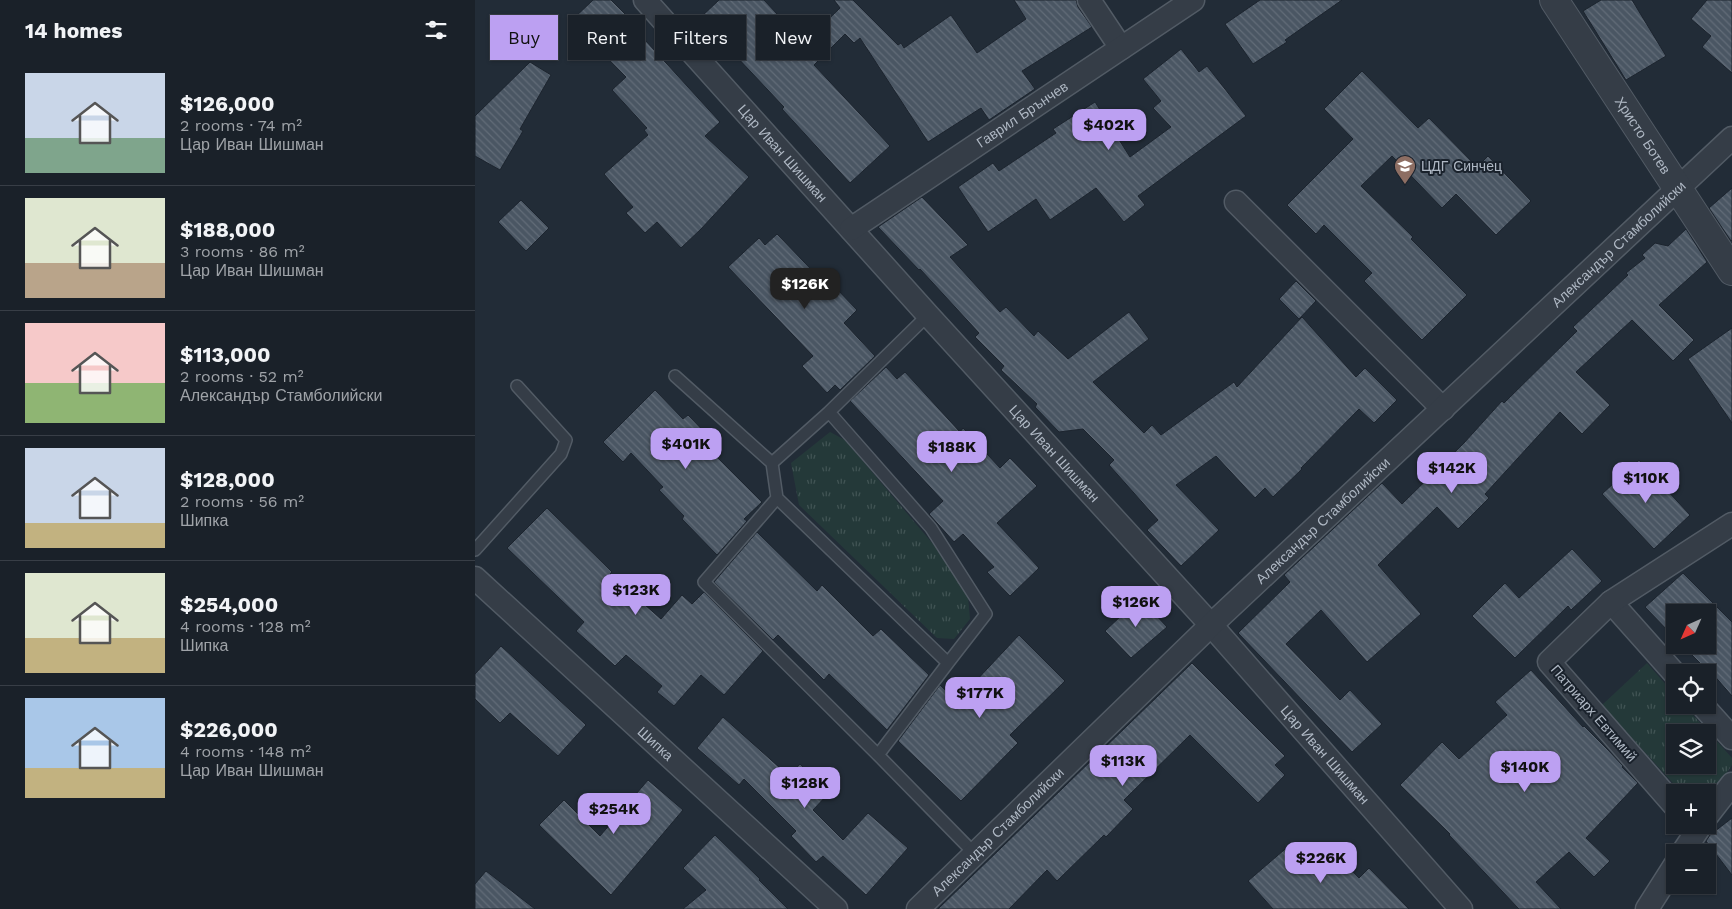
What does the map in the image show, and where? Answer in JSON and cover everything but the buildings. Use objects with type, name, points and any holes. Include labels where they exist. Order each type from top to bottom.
[{"type":"street","name":"Цар Иван Шишман","points":[[645,0],[928,315],[1211,625],[1461,909]]},
{"type":"street","points":[[1089,0],[1121,48]]},
{"type":"street","name":"Гаврил Брънчев","points":[[851,229],[1193,0]]},
{"type":"street","name":"Христо Ботев","points":[[1554,0],[1732,271]]},
{"type":"street","name":"Александър Стамболийски","points":[[918,909],[1211,625],[1732,138]]},
{"type":"street","points":[[1236,202],[1443,409]]},
{"type":"street","name":"Патриарх Евтимий","points":[[1666,796],[1549,662],[1611,602],[1732,524]]},
{"type":"street","name":"Шипка","points":[[475,578],[836,909]]},
{"type":"street","points":[[1611,602],[1666,664]]},
{"type":"street","points":[[1710,714],[1732,738]]},
{"type":"street","points":[[1716,803],[1732,784]]},
{"type":"street","points":[[1647,909],[1666,879]]},
{"type":"lane","points":[[772,463],[829,412],[928,315]]},
{"type":"lane","points":[[675,376],[772,463],[777,498],[948,663]]},
{"type":"lane","points":[[475,550],[561,454],[566,440],[517,386]]},
{"type":"lane","points":[[829,412],[931,528],[986,614],[878,755]]},
{"type":"lane","points":[[777,498],[704,582],[975,854]]},
{"type":"green space","points":[[830,432],[845,440],[933,544],[968,596],[970,619],[954,639],[937,638],[799,505],[791,463]]},
{"type":"green space","points":[[1647,663],[1666,685],[1666,714],[1692,714],[1701,724],[1666,724],[1666,774],[1716,774],[1716,740],[1732,758],[1732,765],[1716,788],[1716,784],[1674,784],[1602,705]]},
{"type":"place","name":"ЦДГ Синчец","points":[[1405,185]]}]
